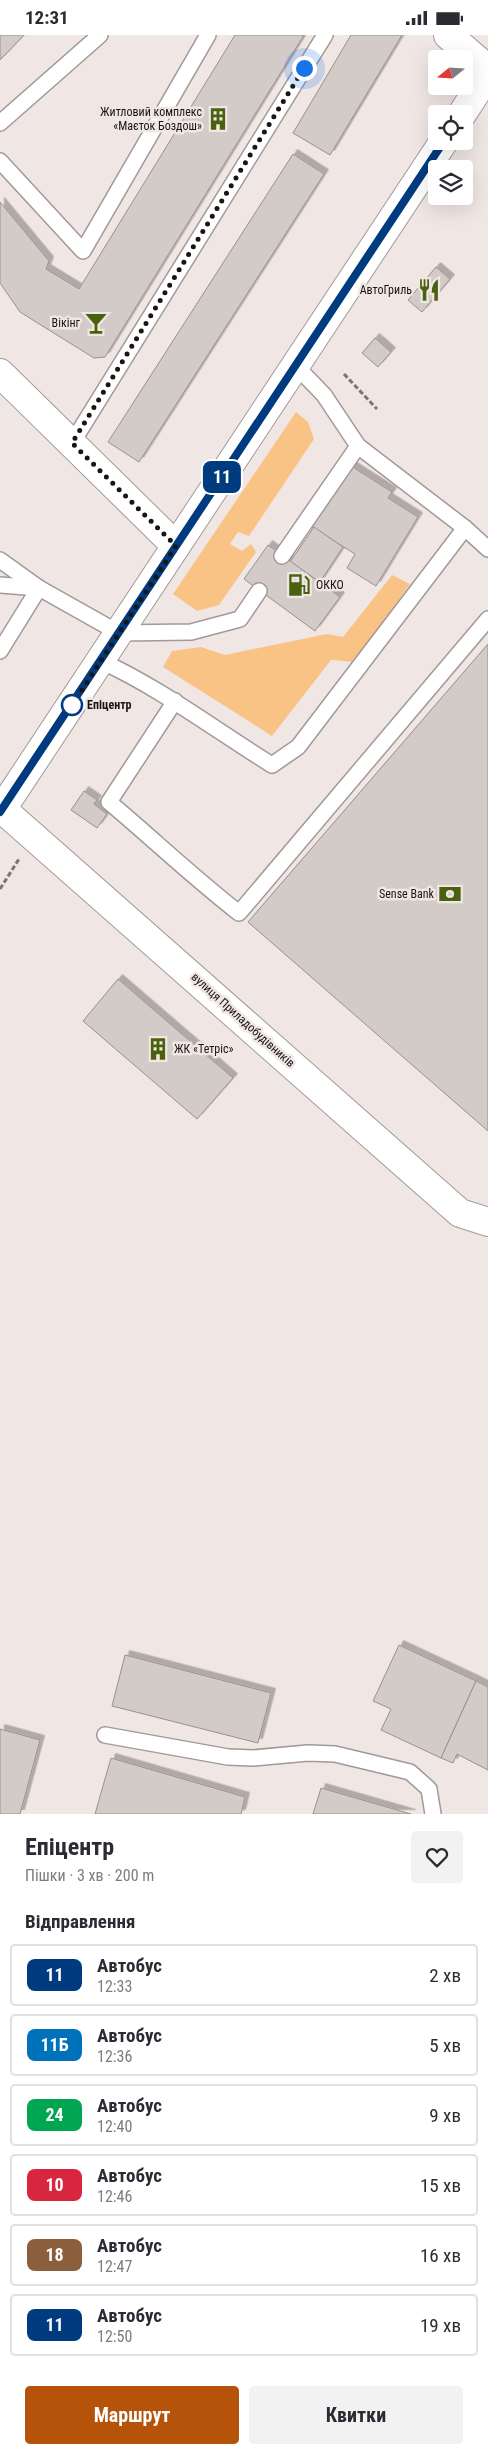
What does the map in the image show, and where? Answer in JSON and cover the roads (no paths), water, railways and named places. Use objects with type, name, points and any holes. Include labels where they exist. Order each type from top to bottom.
[{"type":"street","points":[[448,35],[488,69]]},
{"type":"street","points":[[468,105],[488,74]]},
{"type":"street","points":[[1,809],[101,661],[438,150]]},
{"type":"street","points":[[0,373],[176,546]]},
{"type":"street","name":"вулиця Приладобудівників","points":[[1,809],[34,835],[460,1213],[488,1222]]},
{"type":"lane","points":[[0,123],[100,35]]},
{"type":"lane","points":[[0,161],[83,251],[208,35]]},
{"type":"lane","points":[[72,443],[325,35]]},
{"type":"lane","points":[[295,365],[324,395],[358,446],[465,528],[488,549]]},
{"type":"lane","points":[[282,556],[358,446]]},
{"type":"lane","points":[[101,661],[134,676],[272,765],[298,747],[465,528]]},
{"type":"lane","points":[[0,560],[39,588],[119,633],[191,632],[240,619],[259,591]]},
{"type":"lane","points":[[0,585],[39,588]]},
{"type":"lane","points":[[0,651],[39,588]]},
{"type":"lane","points":[[175,701],[109,803],[154,840],[193,877],[239,913],[488,619]]},
{"type":"lane","points":[[105,1735],[228,1757],[253,1758],[308,1753],[335,1754],[354,1758],[410,1772],[429,1789],[433,1814]]},
{"type":"place","name":"Житловий комплекс «Маєток Боздош»","points":[[218,119]]},
{"type":"place","name":"АвтоГриль","points":[[429,290]]},
{"type":"place","name":"Вікінг","points":[[96,323]]},
{"type":"place","name":"ОККО","points":[[299,585]]},
{"type":"place","name":"Епіцентр","points":[[72,705]]},
{"type":"place","name":"Sense Bank","points":[[450,894]]},
{"type":"place","name":"ЖК «Тетріс»","points":[[158,1049]]}]
